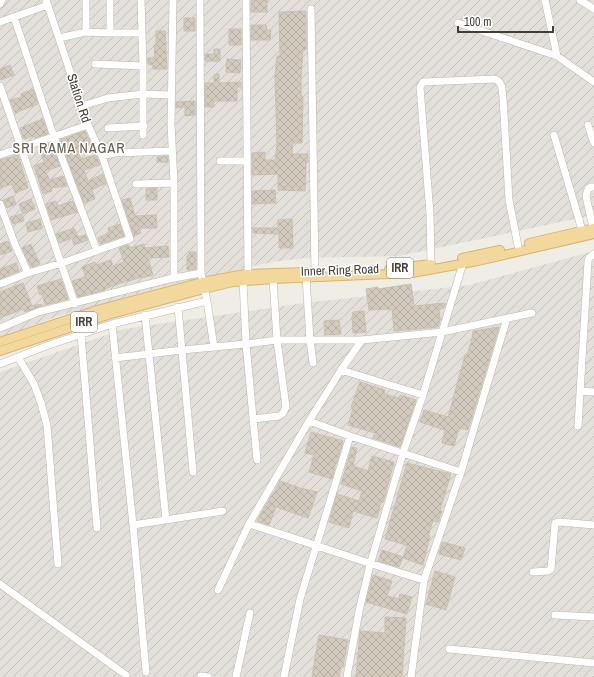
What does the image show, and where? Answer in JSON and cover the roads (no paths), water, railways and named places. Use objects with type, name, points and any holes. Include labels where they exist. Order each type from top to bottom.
[{"type":"main road","name":"Inner Ring Road","points":[[203,285],[273,279],[412,272],[582,230],[594,230]]},
{"type":"main road","name":"Inner Ring Road","points":[[203,285],[248,274],[396,268],[464,260],[478,261],[594,230]]},
{"type":"main road","name":"IRR","points":[[0,342],[97,310],[203,285]]},
{"type":"main road","name":"IRR","points":[[0,350],[203,285]]},
{"type":"street","points":[[0,4],[2,0]]},
{"type":"street","points":[[86,0],[86,32]]},
{"type":"street","points":[[110,0],[110,33]]},
{"type":"street","points":[[142,0],[143,135]]},
{"type":"street","points":[[173,0],[171,130],[174,183],[174,278]]},
{"type":"street","points":[[200,0],[201,273],[214,347]]},
{"type":"street","points":[[246,0],[248,274]]},
{"type":"street","points":[[545,0],[556,56]]},
{"type":"street","points":[[580,0],[594,9]]},
{"type":"street","points":[[0,22],[47,3]]},
{"type":"street","name":"Station Rd","points":[[47,3],[88,126],[102,156],[130,240],[97,251]]},
{"type":"street","points":[[311,9],[316,272]]},
{"type":"street","points":[[0,284],[28,273],[97,251],[54,137],[14,17]]},
{"type":"street","points":[[458,23],[556,56],[594,82]]},
{"type":"street","points":[[59,38],[86,32],[142,33]]},
{"type":"street","points":[[95,64],[143,66]]},
{"type":"street","points":[[431,264],[430,214],[420,87],[423,82],[494,79],[501,83],[509,200],[518,246]]},
{"type":"street","points":[[0,86],[75,304]]},
{"type":"street","points":[[82,106],[108,98],[143,94],[171,95]]},
{"type":"street","points":[[588,125],[594,143]]},
{"type":"street","points":[[0,155],[88,126]]},
{"type":"street","points":[[108,128],[144,126]]},
{"type":"street","points":[[554,135],[582,230]]},
{"type":"street","points":[[102,156],[114,153],[172,151]]},
{"type":"street","points":[[220,160],[247,161]]},
{"type":"street","points":[[136,184],[174,183]]},
{"type":"street","points":[[594,187],[588,189],[586,193],[592,215],[594,230]]},
{"type":"street","points":[[0,204],[14,242],[28,273]]},
{"type":"street","points":[[578,426],[588,262],[589,258],[594,254]]},
{"type":"street","points":[[347,677],[359,611],[370,564],[403,453],[423,395],[464,260]]},
{"type":"street","points":[[0,328],[38,312],[75,304],[174,278],[201,273]]},
{"type":"street","points":[[306,277],[313,364]]},
{"type":"street","points":[[253,419],[279,416],[284,413],[286,407],[277,340],[273,279]]},
{"type":"street","points":[[243,281],[246,344],[257,460]]},
{"type":"street","points":[[0,364],[112,324],[207,301]]},
{"type":"street","points":[[178,307],[193,472]]},
{"type":"street","points":[[115,358],[277,340],[362,340],[442,332],[532,313]]},
{"type":"street","points":[[145,315],[166,520]]},
{"type":"street","points":[[411,677],[424,580],[461,472],[507,318]]},
{"type":"street","points":[[112,324],[133,525],[146,672]]},
{"type":"street","points":[[81,335],[97,528]]},
{"type":"street","points":[[218,590],[249,524],[309,421],[362,340]]},
{"type":"street","points":[[18,357],[34,384],[42,403],[47,425],[58,564]]},
{"type":"street","points":[[341,370],[423,395]]},
{"type":"street","points":[[580,391],[594,392]]},
{"type":"street","points":[[309,421],[461,472]]},
{"type":"street","points":[[284,677],[300,599],[350,436]]},
{"type":"street","points":[[133,525],[223,511]]},
{"type":"street","points":[[533,572],[548,571],[551,569],[555,523],[560,522],[594,525]]},
{"type":"street","points":[[249,524],[370,564],[424,580]]},
{"type":"street","points":[[0,584],[126,674]]},
{"type":"street","points":[[236,677],[250,613]]},
{"type":"street","points":[[555,615],[594,617]]},
{"type":"street","points":[[449,649],[594,663]]},
{"type":"district","name":"SRI RAMA NAGAR","points":[[69,148]]}]
